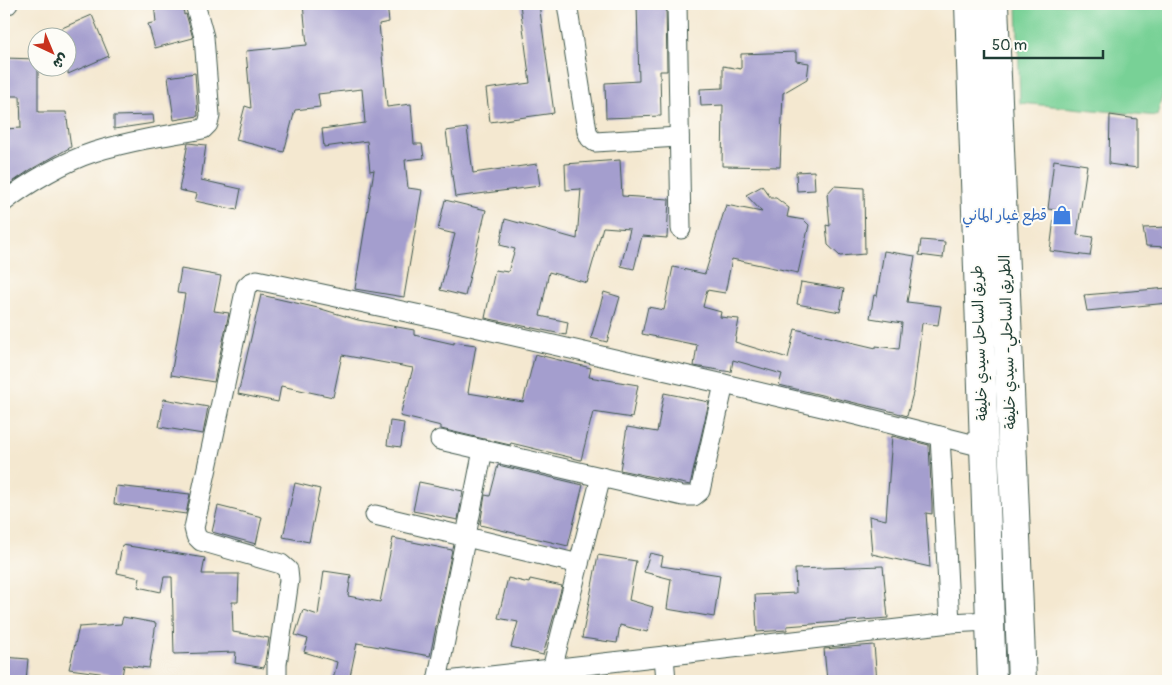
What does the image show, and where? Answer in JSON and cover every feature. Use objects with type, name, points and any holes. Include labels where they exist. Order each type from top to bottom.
[{"type":"highway","name":"طريق الساحل سيدي خليفة","points":[[968,4],[992,681]]},
{"type":"highway","name":"الطريق الساحلي- سيدي خليفة","points":[[994,4],[1022,681]]},
{"type":"street","points":[[4,5],[8,4]]},
{"type":"street","points":[[4,202],[59,168],[94,152],[160,136],[203,129],[208,124],[210,116],[203,49],[204,37],[195,4]]},
{"type":"street","points":[[567,4],[587,131],[590,138],[595,142],[679,137]]},
{"type":"street","points":[[677,4],[682,229]]},
{"type":"street","points":[[277,681],[277,664],[289,580],[288,570],[281,564],[200,540],[196,536],[194,528],[246,288],[250,283],[257,280],[435,318],[724,384],[983,447]]},
{"type":"street","points":[[440,440],[601,478],[683,496],[694,496],[700,491],[724,384]]},
{"type":"street","points":[[940,436],[950,623]]},
{"type":"street","points":[[437,681],[483,450]]},
{"type":"street","points":[[552,670],[601,478]]},
{"type":"street","points":[[375,515],[579,564]]},
{"type":"street","points":[[447,681],[496,679],[664,656],[950,623],[989,621]]},
{"type":"street","points":[[664,656],[666,681]]},
{"type":"green space","points":[[1017,4],[1168,4],[1168,74],[1157,116],[1020,103]]},
{"type":"building","points":[[154,4],[183,4],[184,15],[186,14],[193,38],[155,48],[148,24],[156,22]]},
{"type":"building","points":[[303,4],[387,4],[389,22],[379,24],[387,107],[411,104],[414,144],[422,144],[424,158],[405,160],[408,188],[422,190],[404,297],[355,289],[374,170],[370,171],[367,141],[324,147],[322,129],[365,123],[362,89],[318,94],[320,107],[295,110],[284,152],[236,140],[245,106],[251,108],[246,51],[307,45]]},
{"type":"building","points":[[520,4],[539,4],[554,113],[490,122],[486,89],[530,83]]},
{"type":"building","points":[[637,4],[666,4],[667,71],[660,71],[661,116],[606,118],[605,83],[639,81]]},
{"type":"building","points":[[92,15],[109,56],[78,70],[78,28],[62,28]]},
{"type":"building","points":[[796,52],[796,61],[809,63],[807,79],[783,93],[780,167],[722,166],[723,105],[701,106],[700,89],[723,88],[723,66],[741,69],[741,54]]},
{"type":"building","points":[[4,58],[28,59],[28,78],[38,78],[38,112],[66,112],[71,147],[30,170],[4,188],[4,129],[21,128],[20,96],[4,96]]},
{"type":"building","points":[[195,73],[198,116],[174,120],[168,77]]},
{"type":"building","points":[[153,115],[154,123],[114,129],[114,116]]},
{"type":"building","points":[[1110,115],[1137,119],[1137,168],[1109,164]]},
{"type":"building","points":[[467,128],[473,173],[537,164],[540,186],[455,197],[446,131]]},
{"type":"building","points":[[188,143],[206,145],[201,180],[241,189],[237,210],[195,201],[197,194],[179,190]]},
{"type":"building","points":[[620,160],[622,196],[669,199],[667,238],[642,236],[634,269],[621,266],[630,229],[603,227],[587,283],[549,272],[540,316],[568,322],[566,335],[485,318],[495,270],[508,272],[515,249],[500,245],[505,219],[577,239],[581,189],[566,190],[565,164]]},
{"type":"building","points":[[1054,160],[1087,165],[1077,235],[1093,237],[1090,256],[1050,251],[1055,210],[1048,209]]},
{"type":"building","points":[[814,171],[815,190],[797,191],[796,172]]},
{"type":"building","points":[[762,186],[771,198],[776,198],[789,208],[787,217],[804,220],[809,225],[798,273],[732,259],[725,293],[707,290],[703,307],[721,312],[720,317],[739,319],[735,342],[788,358],[795,329],[876,348],[876,346],[899,349],[902,323],[870,318],[874,295],[877,296],[884,251],[915,256],[907,302],[941,306],[938,325],[922,323],[914,389],[907,416],[779,385],[782,374],[733,360],[731,372],[694,366],[697,345],[642,334],[648,307],[664,310],[673,267],[705,274],[726,205],[762,212],[746,195]]},
{"type":"building","points":[[834,186],[864,188],[865,254],[840,256],[828,245],[826,225],[830,226],[827,194]]},
{"type":"building","points":[[445,200],[486,210],[465,296],[440,290],[455,234],[438,230]]},
{"type":"building","points":[[1168,227],[1168,247],[1146,246],[1143,228]]},
{"type":"building","points":[[921,240],[945,242],[943,258],[919,255]]},
{"type":"building","points":[[181,269],[221,276],[214,311],[229,313],[214,382],[171,375],[185,294],[177,293]]},
{"type":"building","points":[[801,282],[844,289],[840,312],[797,304]]},
{"type":"building","points":[[1168,288],[1168,303],[1087,311],[1084,295]]},
{"type":"building","points":[[604,292],[620,297],[607,342],[591,338]]},
{"type":"building","points":[[261,295],[318,308],[358,320],[414,330],[414,335],[454,344],[454,342],[476,345],[468,393],[523,402],[535,354],[591,368],[589,377],[638,385],[632,418],[593,412],[581,460],[511,443],[510,445],[441,429],[441,426],[400,416],[413,368],[342,355],[333,397],[281,386],[278,402],[238,394]]},
{"type":"building","points":[[664,393],[709,402],[690,485],[620,470],[627,427],[657,432]]},
{"type":"building","points":[[164,399],[208,407],[203,434],[159,427]]},
{"type":"building","points":[[390,421],[404,423],[401,447],[387,445]]},
{"type":"building","points":[[892,436],[929,445],[932,514],[926,513],[930,567],[872,554],[869,516],[886,520]]},
{"type":"building","points":[[498,465],[583,485],[568,546],[480,525],[485,495],[490,496]]},
{"type":"building","points":[[419,482],[463,491],[458,520],[413,511]]},
{"type":"building","points":[[295,483],[320,489],[309,542],[283,537]]},
{"type":"building","points":[[116,486],[190,494],[186,514],[114,504]]},
{"type":"building","points":[[218,506],[262,517],[256,544],[212,532]]},
{"type":"building","points":[[393,538],[452,550],[430,656],[357,643],[349,681],[333,680],[337,662],[304,652],[308,639],[295,635],[303,610],[318,615],[324,571],[351,575],[348,596],[380,602]]},
{"type":"building","points":[[122,545],[205,558],[202,574],[239,574],[238,602],[232,602],[233,632],[269,638],[264,668],[235,663],[236,652],[174,654],[172,577],[164,577],[161,592],[138,587],[140,578],[117,573]]},
{"type":"building","points":[[650,553],[663,556],[661,566],[720,575],[714,617],[667,609],[671,579],[644,572]]},
{"type":"building","points":[[598,555],[636,561],[629,600],[653,607],[647,632],[620,625],[617,643],[582,638]]},
{"type":"building","points":[[883,566],[888,618],[787,626],[787,630],[757,632],[755,595],[796,593],[795,569]]},
{"type":"building","points":[[508,578],[529,583],[530,579],[562,586],[543,655],[511,647],[518,622],[498,618]]},
{"type":"building","points":[[123,617],[156,623],[149,668],[124,665],[122,676],[69,669],[79,627],[121,624]]},
{"type":"building","points":[[874,645],[877,681],[827,681],[824,649]]},
{"type":"building","points":[[4,657],[28,659],[26,681],[4,681]]},
{"type":"place","name":"قطع غيار الماني","points":[[1062,215]]}]
